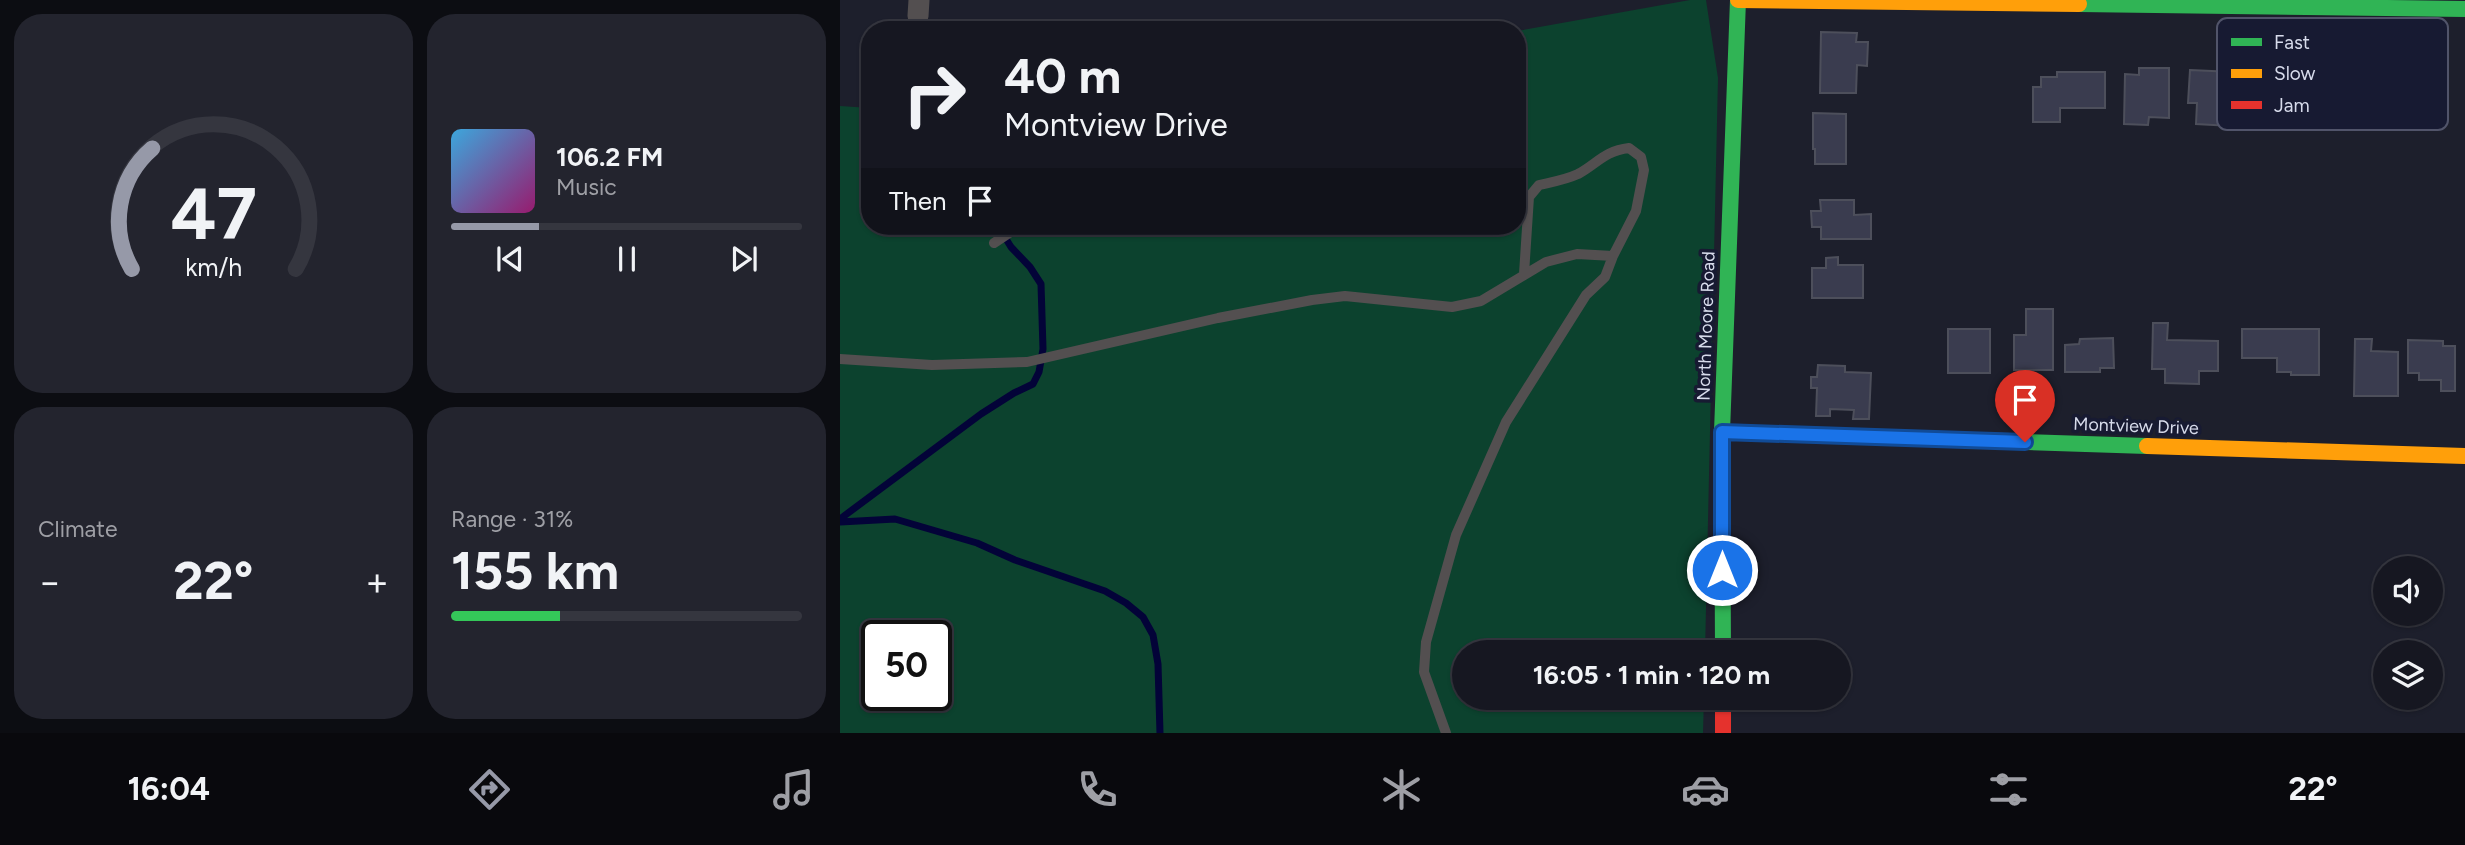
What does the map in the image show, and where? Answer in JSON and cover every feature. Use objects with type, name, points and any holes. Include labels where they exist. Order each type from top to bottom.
[{"type":"street","points":[[1738,0],[2465,9]]},
{"type":"street","name":"North Moore Road","points":[[1723,640],[1722,432],[1738,0]]},
{"type":"street","name":"Montview Drive","points":[[1722,432],[2465,456]]},
{"type":"street","points":[[1723,710],[1723,733]]},
{"type":"lane","points":[[1446,733],[1424,673],[1426,642],[1457,535],[1512,412],[1586,295],[1605,277],[1636,211],[1644,170],[1641,157],[1629,148],[1613,150],[1580,172],[1560,181],[1539,185],[1528,197],[1524,274]]},
{"type":"lane","points":[[995,243],[1006,235]]},
{"type":"lane","points":[[840,359],[932,365],[1027,362],[1218,318],[1345,296],[1452,307],[1482,301],[1546,262],[1577,254],[1613,256]]},
{"type":"green space","points":[[1690,0],[1706,0],[1718,78],[1705,640],[1452,640],[1452,710],[1704,710],[1703,733],[840,733],[840,106],[861,107],[861,235],[1526,235],[1526,29]]},
{"type":"building","points":[[1821,32],[1857,33],[1856,42],[1868,42],[1867,66],[1857,65],[1856,93],[1820,93]]},
{"type":"building","points":[[2139,68],[2169,68],[2169,118],[2149,117],[2148,125],[2124,124],[2125,74],[2139,75]]},
{"type":"building","points":[[2190,70],[2217,71],[2217,125],[2196,124],[2197,103],[2188,103]]},
{"type":"building","points":[[2057,72],[2105,72],[2105,108],[2060,108],[2060,122],[2033,122],[2033,87],[2041,87],[2041,77],[2057,77]]},
{"type":"building","points":[[1813,113],[1846,114],[1846,164],[1815,164]]},
{"type":"building","points":[[1820,200],[1854,200],[1854,215],[1871,214],[1871,239],[1821,239],[1821,227],[1812,227],[1811,211],[1821,211]]},
{"type":"building","points":[[1838,257],[1838,265],[1863,265],[1863,298],[1812,298],[1812,268],[1826,268],[1826,258]]},
{"type":"building","points":[[2026,309],[2053,309],[2053,370],[2014,370],[2014,335],[2026,335]]},
{"type":"building","points":[[2153,323],[2168,323],[2167,340],[2218,341],[2218,371],[2199,371],[2199,384],[2165,383],[2165,369],[2152,369]]},
{"type":"building","points":[[1948,329],[1990,329],[1990,373],[1948,373]]},
{"type":"building","points":[[2242,329],[2319,329],[2319,375],[2277,372],[2277,358],[2242,358]]},
{"type":"building","points":[[2113,338],[2114,368],[2100,368],[2100,372],[2065,372],[2065,345],[2079,344],[2080,339]]},
{"type":"building","points":[[2355,339],[2372,339],[2371,351],[2398,352],[2398,396],[2354,396]]},
{"type":"building","points":[[2408,340],[2443,341],[2443,346],[2455,346],[2455,391],[2441,391],[2441,380],[2419,380],[2419,373],[2408,373]]},
{"type":"building","points":[[1818,365],[1845,366],[1845,372],[1871,373],[1869,419],[1853,419],[1854,410],[1830,409],[1830,416],[1816,416],[1817,388],[1811,388],[1811,377],[1817,377]]},
{"type":"waterway","points":[[840,519],[981,414],[1033,384],[1039,372],[1043,349],[1041,284],[1004,235]]},
{"type":"waterway","points":[[840,522],[895,519],[977,543],[1015,560],[1105,591],[1126,603],[1143,617],[1153,635],[1158,664],[1160,733]]},
{"type":"traffic: fast","points":[[1723,640],[1722,432],[1738,0]]},
{"type":"traffic: fast","points":[[2079,4],[2465,9]]},
{"type":"traffic: fast","points":[[1722,432],[2147,446]]},
{"type":"traffic: slow","points":[[1738,0],[2079,4]]},
{"type":"traffic: slow","points":[[2147,446],[2465,456]]},
{"type":"traffic: jam","points":[[1723,710],[1723,733]]},
{"type":"route","points":[[1722,570],[1722,432],[2025,442]]}]
